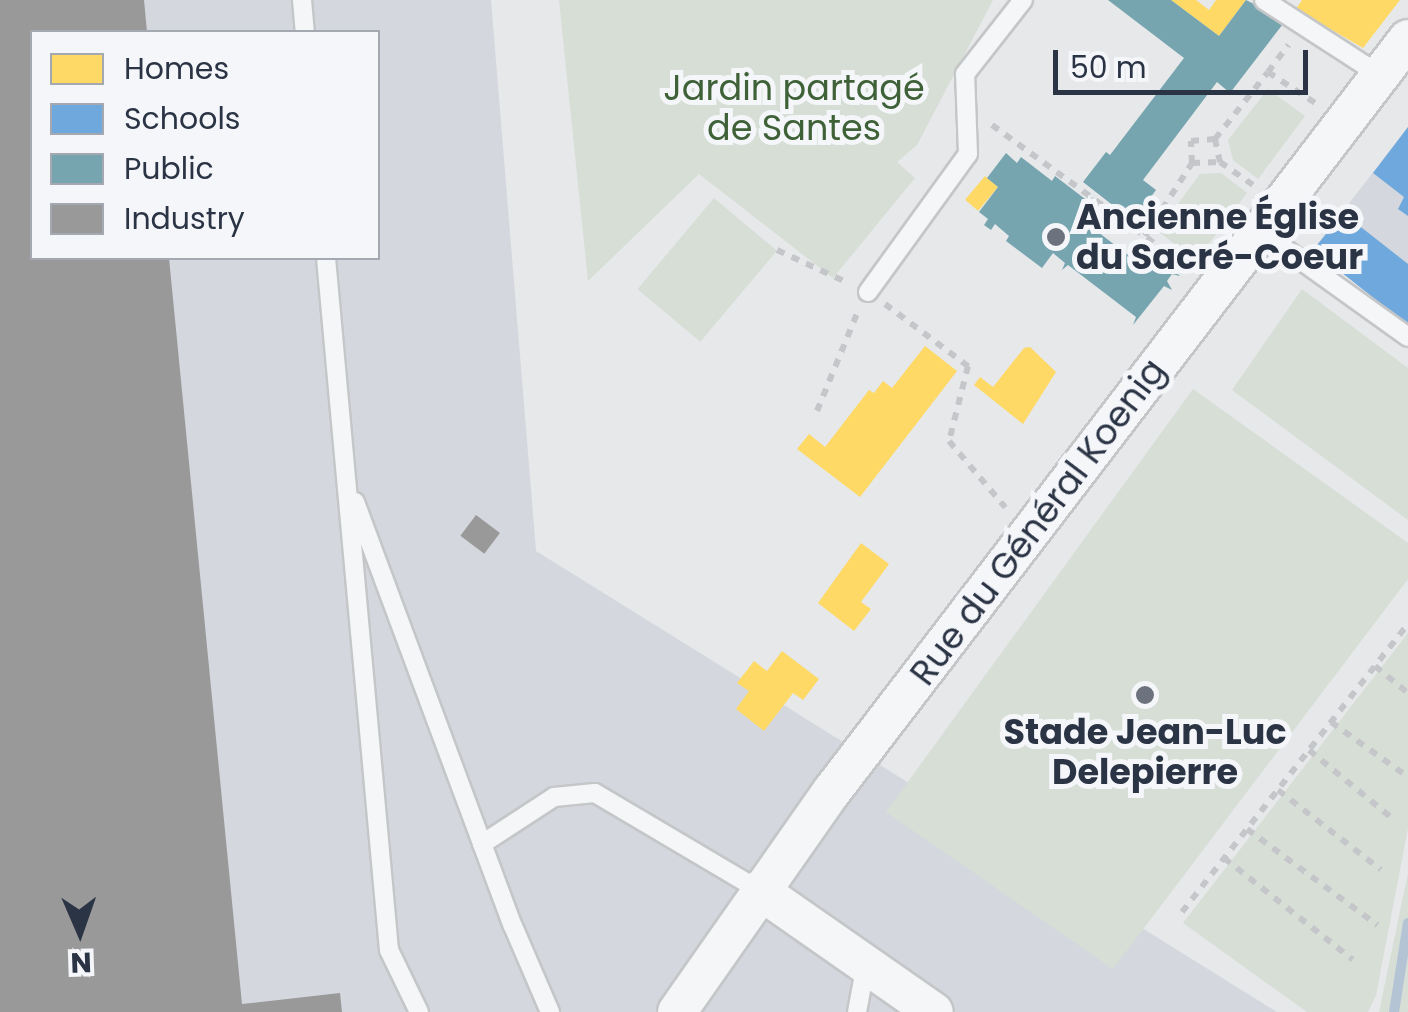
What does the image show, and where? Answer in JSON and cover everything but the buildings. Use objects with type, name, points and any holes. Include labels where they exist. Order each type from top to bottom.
[{"type":"street","name":"Rue du Général Koenig","points":[[677,1012],[759,890],[1408,39]]},
{"type":"street","points":[[759,890],[934,1012]]},
{"type":"lane","points":[[302,0],[305,30]]},
{"type":"lane","points":[[868,292],[968,154],[965,74],[1024,0]]},
{"type":"lane","points":[[1264,0],[1380,75]]},
{"type":"lane","points":[[1271,218],[1408,337]]},
{"type":"lane","points":[[326,260],[389,950],[419,1012]]},
{"type":"lane","points":[[346,478],[482,844],[550,1012]]},
{"type":"lane","points":[[482,844],[543,802],[573,792],[595,793],[759,890]]},
{"type":"lane","points":[[857,1012],[866,963]]},
{"type":"path","points":[[1145,236],[1192,163],[1191,141],[1214,139],[1268,72],[1343,122]]},
{"type":"path","points":[[966,106],[1215,291]]},
{"type":"path","points":[[1214,139],[1220,162],[1271,218]]},
{"type":"path","points":[[1192,163],[1220,162]]},
{"type":"path","points":[[777,250],[868,292],[968,366],[949,442],[1028,535]]},
{"type":"path","points":[[818,412],[868,292]]},
{"type":"path","points":[[1182,912],[1408,624]]},
{"type":"path","points":[[1374,666],[1408,693]]},
{"type":"path","points":[[1331,722],[1408,777]]},
{"type":"path","points":[[1309,750],[1393,819]]},
{"type":"path","points":[[1278,790],[1381,870]]},
{"type":"path","points":[[1247,829],[1377,926]]},
{"type":"path","points":[[1224,858],[1353,960]]},
{"type":"shaded area","points":[[0,0],[491,0],[536,551],[1277,1012],[0,1012]]},
{"type":"shaded area","points":[[1408,127],[1408,325],[1313,250]]},
{"type":"green space","name":"Jardin partagé de Santes","points":[[559,0],[993,0],[917,145],[897,162],[915,178],[833,278],[699,174],[588,281]]},
{"type":"green space","points":[[1268,89],[1305,116],[1258,179],[1233,160],[1228,140]]},
{"type":"green space","points":[[1221,173],[1247,193],[1196,261],[1158,231],[1200,174]]},
{"type":"green space","points":[[714,198],[777,251],[700,342],[638,289]]},
{"type":"green space","points":[[1302,289],[1408,368],[1408,520],[1232,390]]},
{"type":"green space","name":"Stade Jean-Luc Delepierre","points":[[1193,389],[1408,543],[1408,579],[1113,969],[886,812]]},
{"type":"green space","points":[[1408,633],[1408,828],[1376,995],[1368,1012],[1307,1012],[1183,923]]},
{"type":"green space","points":[[1408,873],[1408,1012],[1379,1012]]},
{"type":"waterway","points":[[1394,1012],[1408,923]]},
{"type":"place","name":"Ancienne Église du Sacré-Coeur","points":[[1056,237]]},
{"type":"place","name":"Stade Jean-Luc Delepierre","points":[[1145,695]]}]
